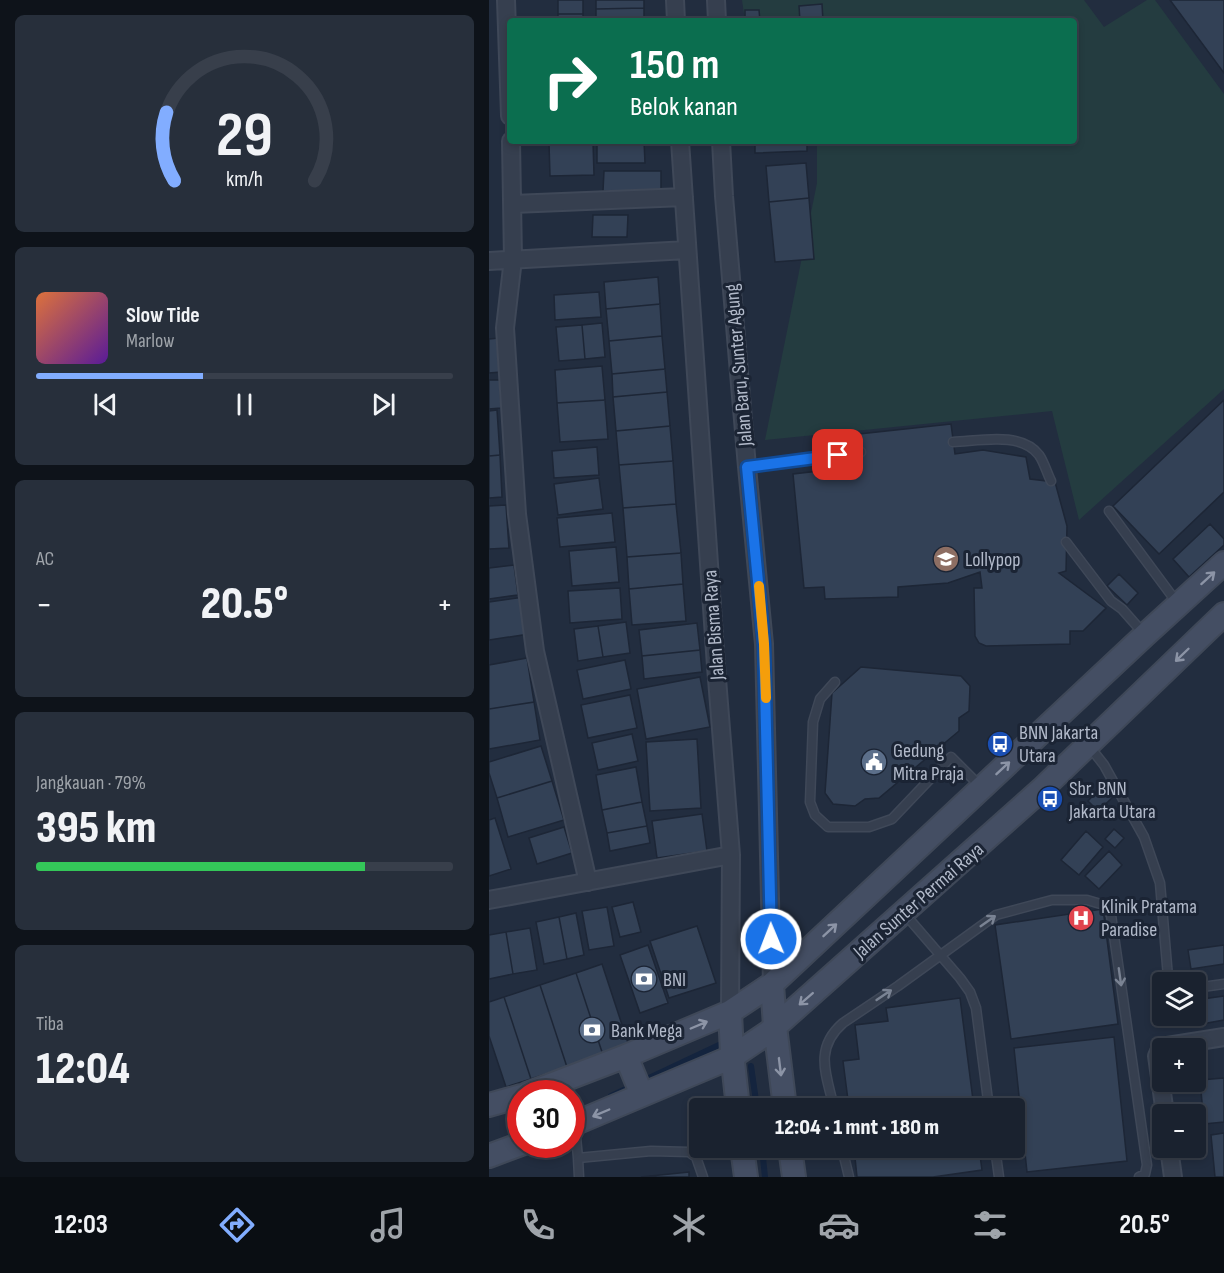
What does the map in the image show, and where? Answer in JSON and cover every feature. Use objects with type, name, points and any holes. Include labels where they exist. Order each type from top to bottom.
[{"type":"street","points":[[506,0],[507,29]]},
{"type":"street","points":[[675,0],[676,18]]},
{"type":"street","points":[[716,0],[717,18]]},
{"type":"street","points":[[511,144],[513,260],[505,328],[517,514],[535,651],[588,882]]},
{"type":"street","name":"Jalan Bisma Raya","points":[[680,144],[731,855],[730,1012],[737,1098]]},
{"type":"street","name":"Jalan Baru, Sunter Agung","points":[[721,144],[747,467],[764,644],[772,984]]},
{"type":"street","points":[[513,204],[684,197]]},
{"type":"street","points":[[489,261],[687,250]]},
{"type":"street","name":"Jalan Sunter Permai Raya","points":[[585,1115],[635,1077],[772,984],[1224,563]]},
{"type":"street","name":"Jalan Sunter Permai Raya","points":[[635,1077],[732,1057],[775,1026],[1004,824],[1224,614]]},
{"type":"street","points":[[489,900],[731,855]]},
{"type":"street","points":[[772,984],[784,1098]]},
{"type":"street","points":[[1164,1104],[1157,1056],[1161,1047],[1224,1037]]},
{"type":"street","points":[[585,1085],[635,1077]]},
{"type":"street","points":[[489,1105],[507,1100]]},
{"type":"street","points":[[489,1156],[507,1149]]},
{"type":"street","points":[[743,1158],[746,1177]]},
{"type":"street","points":[[791,1158],[793,1177]]},
{"type":"street","points":[[1170,1158],[1173,1177]]},
{"type":"lane","points":[[953,442],[1007,439],[1025,443],[1039,455],[1051,481]]},
{"type":"lane","points":[[747,467],[861,452]]},
{"type":"lane","points":[[1109,511],[1178,605]]},
{"type":"lane","points":[[1066,542],[1110,601],[1122,609],[1145,635]]},
{"type":"lane","points":[[835,682],[820,699],[813,722],[810,802],[815,815],[828,827],[869,827],[892,819],[951,757],[982,788]]},
{"type":"lane","points":[[1088,746],[1104,765],[1144,837],[1157,873],[1160,883],[1168,972]]},
{"type":"lane","points":[[832,1098],[824,1063],[824,1051],[835,1030],[843,1023],[996,915],[1052,900],[1087,900],[1104,906],[1111,915],[1147,1165],[1145,1174],[1139,1177]]},
{"type":"lane","points":[[904,913],[970,992],[976,1008],[988,1098]]},
{"type":"lane","points":[[1206,986],[1224,984]]},
{"type":"lane","points":[[585,1157],[651,1150],[689,1152],[696,1157],[703,1177]]},
{"type":"lane","points":[[578,1158],[579,1177]]},
{"type":"lane","points":[[844,1158],[849,1177]]},
{"type":"lane","points":[[996,1158],[999,1177]]},
{"type":"green space","points":[[742,0],[1084,0],[1104,27],[1147,0],[1155,0],[1224,94],[1224,389],[1079,520],[1052,411],[765,440],[817,183],[817,144],[1077,144],[1077,18],[745,18]]},
{"type":"building","points":[[558,0],[583,0],[583,14],[558,14]]},
{"type":"building","points":[[596,0],[644,0],[644,8],[596,9]]},
{"type":"building","points":[[1170,0],[1224,0],[1224,73]]},
{"type":"building","points":[[822,4],[823,18],[800,18],[799,6]]},
{"type":"building","points":[[644,8],[644,18],[596,18],[596,9]]},
{"type":"building","points":[[745,10],[759,10],[760,18],[745,18]]},
{"type":"building","points":[[558,14],[583,14],[583,18],[558,18]]},
{"type":"building","points":[[549,144],[593,144],[594,175],[550,176]]},
{"type":"building","points":[[597,144],[644,144],[645,163],[597,163]]},
{"type":"building","points":[[755,144],[807,144],[807,151],[755,153]]},
{"type":"building","points":[[806,163],[809,198],[769,202],[766,166]]},
{"type":"building","points":[[604,171],[661,171],[661,192],[603,191]]},
{"type":"building","points":[[809,198],[814,259],[775,262],[769,202]]},
{"type":"building","points":[[593,215],[628,215],[627,237],[592,237]]},
{"type":"building","points":[[658,277],[660,304],[606,309],[604,282]]},
{"type":"building","points":[[599,292],[601,317],[555,320],[554,295]]},
{"type":"building","points":[[660,304],[662,336],[609,341],[606,309]]},
{"type":"building","points":[[602,323],[605,357],[585,359],[582,325]]},
{"type":"building","points":[[582,325],[585,359],[559,361],[556,327]]},
{"type":"building","points":[[662,336],[665,369],[612,374],[609,341]]},
{"type":"building","points":[[499,338],[501,372],[489,373],[489,339]]},
{"type":"building","points":[[602,366],[605,400],[557,403],[555,370]]},
{"type":"building","points":[[665,369],[667,392],[613,397],[612,374]]},
{"type":"building","points":[[489,380],[500,380],[501,408],[489,409]]},
{"type":"building","points":[[667,392],[670,426],[616,431],[613,397]]},
{"type":"building","points":[[605,400],[608,439],[560,442],[557,403]]},
{"type":"building","points":[[1224,400],[1224,492],[1159,554],[1113,506]]},
{"type":"building","points":[[497,410],[500,455],[489,456],[489,411]]},
{"type":"building","points":[[951,424],[955,454],[983,450],[1026,457],[1030,479],[1055,482],[1067,526],[1066,571],[1059,573],[1106,608],[1083,631],[1070,631],[1070,644],[986,646],[979,643],[975,636],[974,588],[982,588],[980,572],[948,583],[898,587],[898,597],[825,599],[824,587],[804,588],[793,474],[862,466],[859,434]]},
{"type":"building","points":[[670,426],[673,461],[619,465],[616,431]]},
{"type":"building","points":[[597,447],[599,475],[554,478],[552,451]]},
{"type":"building","points":[[500,455],[502,497],[489,498],[489,456]]},
{"type":"building","points":[[673,461],[676,504],[623,508],[619,465]]},
{"type":"building","points":[[599,478],[603,509],[558,515],[554,484]]},
{"type":"building","points":[[676,504],[681,553],[627,557],[623,508]]},
{"type":"building","points":[[506,505],[509,548],[489,549],[489,506]]},
{"type":"building","points":[[612,513],[615,542],[560,547],[557,518]]},
{"type":"building","points":[[1210,524],[1224,539],[1224,545],[1189,577],[1173,559]]},
{"type":"building","points":[[616,547],[619,582],[572,586],[569,551]]},
{"type":"building","points":[[681,553],[683,584],[629,589],[627,557]]},
{"type":"building","points":[[514,565],[518,595],[489,599],[489,568]]},
{"type":"building","points":[[1119,574],[1138,593],[1127,605],[1107,586]]},
{"type":"building","points":[[683,584],[686,621],[632,625],[629,589]]},
{"type":"building","points":[[620,588],[622,619],[570,623],[568,591]]},
{"type":"building","points":[[524,597],[529,634],[489,640],[489,602]]},
{"type":"building","points":[[626,622],[630,653],[603,657],[598,626]]},
{"type":"building","points":[[697,623],[700,650],[642,656],[639,630]]},
{"type":"building","points":[[598,626],[603,657],[578,661],[574,629]]},
{"type":"building","points":[[700,650],[702,672],[644,679],[642,656]]},
{"type":"building","points":[[527,658],[534,702],[489,709],[489,665]]},
{"type":"building","points":[[625,660],[631,689],[583,699],[577,670]]},
{"type":"building","name":"Gedung Mitra Praja","points":[[861,667],[961,676],[970,686],[969,711],[959,718],[959,731],[879,798],[865,799],[855,806],[833,804],[825,793],[832,693]]},
{"type":"building","points":[[700,677],[710,727],[646,739],[637,689]]},
{"type":"building","points":[[630,695],[637,728],[588,738],[581,705]]},
{"type":"building","points":[[534,702],[540,740],[489,749],[489,709]]},
{"type":"building","points":[[632,734],[638,761],[598,770],[592,743]]},
{"type":"building","points":[[697,739],[701,808],[650,811],[646,742]]},
{"type":"building","points":[[541,746],[552,781],[497,798],[489,773],[489,762]]},
{"type":"building","points":[[636,767],[642,802],[602,810],[596,775]]},
{"type":"building","points":[[552,781],[564,820],[508,837],[497,798]]},
{"type":"building","points":[[1102,786],[1113,797],[1098,811],[1088,801]]},
{"type":"building","points":[[642,802],[647,826],[607,833],[602,810]]},
{"type":"building","points":[[702,814],[707,851],[657,858],[652,821]]},
{"type":"building","points":[[495,818],[511,869],[489,876],[489,820]]},
{"type":"building","points":[[647,826],[650,843],[610,851],[607,833]]},
{"type":"building","points":[[564,827],[572,853],[537,864],[529,838]]},
{"type":"building","points":[[1114,829],[1124,838],[1115,848],[1105,839]]},
{"type":"building","points":[[1086,831],[1103,847],[1079,875],[1061,860]]},
{"type":"building","points":[[1109,851],[1122,865],[1099,889],[1085,876]]},
{"type":"building","points":[[633,902],[641,932],[620,937],[612,907]]},
{"type":"building","points":[[607,907],[614,946],[589,950],[582,911]]},
{"type":"building","points":[[1103,909],[1118,1024],[1011,1039],[995,925]]},
{"type":"building","points":[[576,913],[584,955],[567,959],[559,917]]},
{"type":"building","points":[[559,917],[567,959],[544,964],[536,922]]},
{"type":"building","points":[[697,926],[716,983],[669,998],[650,941]]},
{"type":"building","points":[[530,928],[537,970],[513,974],[506,932]]},
{"type":"building","points":[[506,932],[513,974],[489,979],[489,935]]},
{"type":"building","name":"BNI","points":[[648,945],[668,1003],[640,1013],[620,955]]},
{"type":"building","points":[[1224,945],[1224,964],[1191,969],[1188,950]]},
{"type":"building","points":[[602,964],[628,1043],[603,1055],[576,973]]},
{"type":"building","points":[[576,973],[603,1055],[567,1067],[540,985]]},
{"type":"building","points":[[540,985],[567,1067],[531,1079],[504,997]]},
{"type":"building","points":[[1224,996],[1224,1020],[1206,1023],[1206,998]]},
{"type":"building","points":[[504,997],[531,1079],[507,1080],[506,1087],[489,1036],[489,1002]]},
{"type":"building","points":[[960,998],[973,1098],[848,1098],[843,1061],[859,1059],[855,1025],[888,1021],[886,1008]]},
{"type":"building","points":[[1114,1037],[1127,1161],[1027,1172],[1025,1098],[1019,1098],[1014,1048]]},
{"type":"building","points":[[1224,1078],[1224,1122],[1206,1124],[1206,1104],[1202,1104],[1201,1092],[1206,1092],[1206,1080]]},
{"type":"building","points":[[1224,1133],[1224,1177],[1215,1177],[1211,1135]]},
{"type":"building","points":[[855,1158],[980,1158],[982,1170],[933,1177],[857,1177]]},
{"type":"building","points":[[689,1172],[689,1177],[641,1177]]},
{"type":"waterway","points":[[611,1096],[719,1045]]},
{"type":"waterway","points":[[751,1066],[756,1098]]},
{"type":"waterway","points":[[763,1158],[765,1177]]},
{"type":"slow traffic","points":[[759,586],[766,698]]},
{"type":"place","name":"Lollypop","points":[[946,559]]},
{"type":"place","name":"BNN Jakarta Utara","points":[[1000,744]]},
{"type":"place","name":"Gedung Mitra Praja","points":[[874,762]]},
{"type":"place","name":"Sbr. BNN Jakarta Utara","points":[[1050,799]]},
{"type":"place","name":"Klinik Pratama Paradise","points":[[1081,918]]},
{"type":"place","name":"BNI","points":[[644,979]]},
{"type":"place","name":"Bank Mega","points":[[592,1030]]},
{"type":"route","points":[[771,939],[764,644],[747,467],[838,455]]}]
